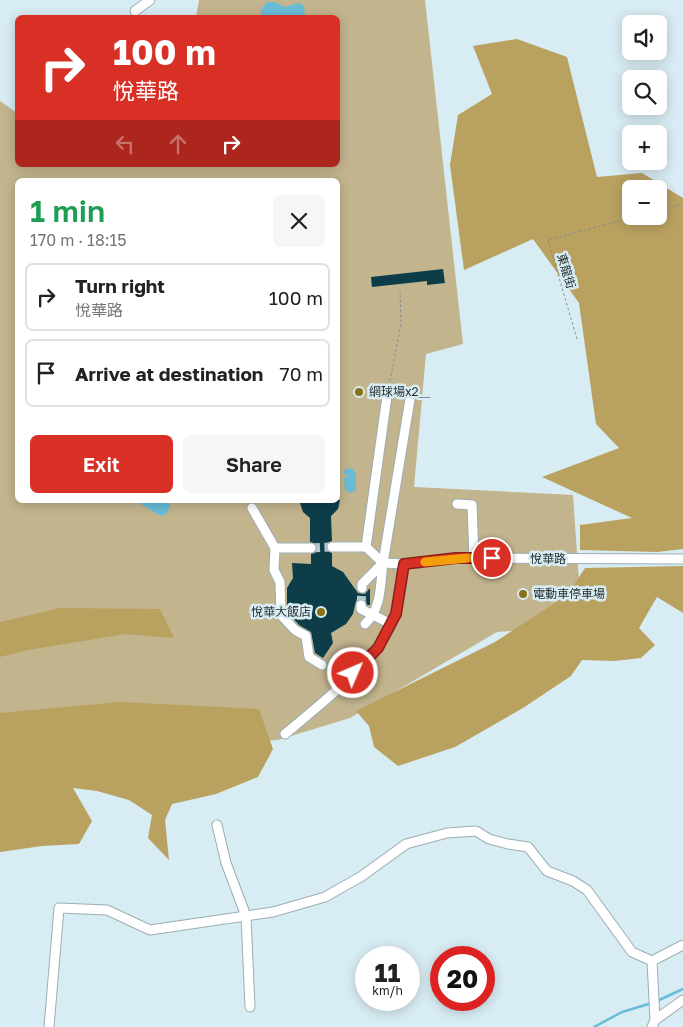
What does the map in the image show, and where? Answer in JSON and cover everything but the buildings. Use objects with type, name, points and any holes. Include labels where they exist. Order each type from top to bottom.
[{"type":"street","points":[[134,11],[150,0]]},
{"type":"street","points":[[365,624],[373,616],[378,605],[383,563],[411,393],[388,389],[366,547]]},
{"type":"street","points":[[457,504],[472,504],[474,558]]},
{"type":"street","points":[[252,508],[275,548],[274,570],[280,582],[281,614],[295,630],[306,636],[309,657],[322,665]]},
{"type":"street","points":[[332,547],[366,547],[383,563]]},
{"type":"street","points":[[275,548],[310,548]]},
{"type":"street","name":"悅華路","points":[[383,563],[404,564],[474,558],[683,559]]},
{"type":"street","points":[[362,588],[362,584],[383,563]]},
{"type":"street","points":[[285,734],[340,686],[378,648],[396,614],[404,564]]},
{"type":"street","points":[[361,605],[361,609],[391,624]]},
{"type":"street","points":[[217,825],[226,863],[246,916],[250,1007]]},
{"type":"street","points":[[49,1027],[59,908],[107,910],[150,930],[273,912],[324,897],[362,876],[406,844],[447,833],[476,831],[489,839],[528,847],[547,871],[573,881],[587,890],[632,952],[652,961]]},
{"type":"street","points":[[652,961],[683,945]]},
{"type":"street","points":[[652,961],[654,1023]]},
{"type":"street","points":[[654,1023],[683,1000]]},
{"type":"path","points":[[667,209],[683,204]]},
{"type":"path","name":"東龍街","points":[[577,339],[548,240],[622,220]]},
{"type":"path","points":[[388,389],[401,324],[400,291]]},
{"type":"shaded area","points":[[199,0],[425,0],[463,344],[426,354],[414,487],[573,495],[582,626],[497,632],[350,718],[278,740],[0,758],[0,101],[15,112],[15,167],[340,167],[340,15],[196,15]]},
{"type":"shaded area","points":[[517,39],[567,57],[597,177],[642,173],[653,180],[622,180],[622,225],[667,225],[667,188],[683,198],[683,549],[657,552],[580,550],[580,525],[632,518],[542,477],[619,448],[596,424],[579,303],[533,239],[464,270],[450,165],[458,115],[492,94],[473,46]]},
{"type":"shaded area","points":[[683,566],[683,613],[657,597],[639,628],[655,645],[641,658],[614,661],[582,660],[571,676],[523,708],[455,747],[398,766],[374,747],[369,726],[356,711],[495,642],[567,595],[585,568]]},
{"type":"shaded area","points":[[60,608],[160,609],[174,638],[126,634],[28,650],[0,657],[0,622]]},
{"type":"shaded area","points":[[120,702],[259,709],[273,749],[258,777],[216,794],[172,804],[165,820],[169,860],[148,838],[152,815],[129,800],[97,791],[73,788],[92,821],[79,844],[42,846],[0,852],[0,713]]},
{"type":"water","points":[[267,2],[274,2],[285,7],[299,3],[304,6],[305,15],[260,15],[262,8]]},
{"type":"water","points":[[348,468],[353,469],[356,474],[356,490],[350,493],[345,490],[344,479],[348,476],[344,474],[344,471]]},
{"type":"water","points":[[139,503],[170,503],[166,514],[161,516]]},
{"type":"waterway","points":[[657,1001],[683,989]]},
{"type":"waterway","points":[[594,1027],[622,1012],[652,1003]]},
{"type":"tunnel","points":[[311,548],[332,547]]},
{"type":"tunnel","points":[[361,605],[362,588]]},
{"type":"slow traffic","points":[[425,562],[468,558]]},
{"type":"place","name":"網球場x2＿","points":[[359,392]]},
{"type":"place","name":"電動車停車場","points":[[523,594]]},
{"type":"place","name":"悅華大飯店","points":[[321,612]]},
{"type":"route","points":[[353,673],[378,648],[396,614],[404,564],[456,558],[492,558]]}]
